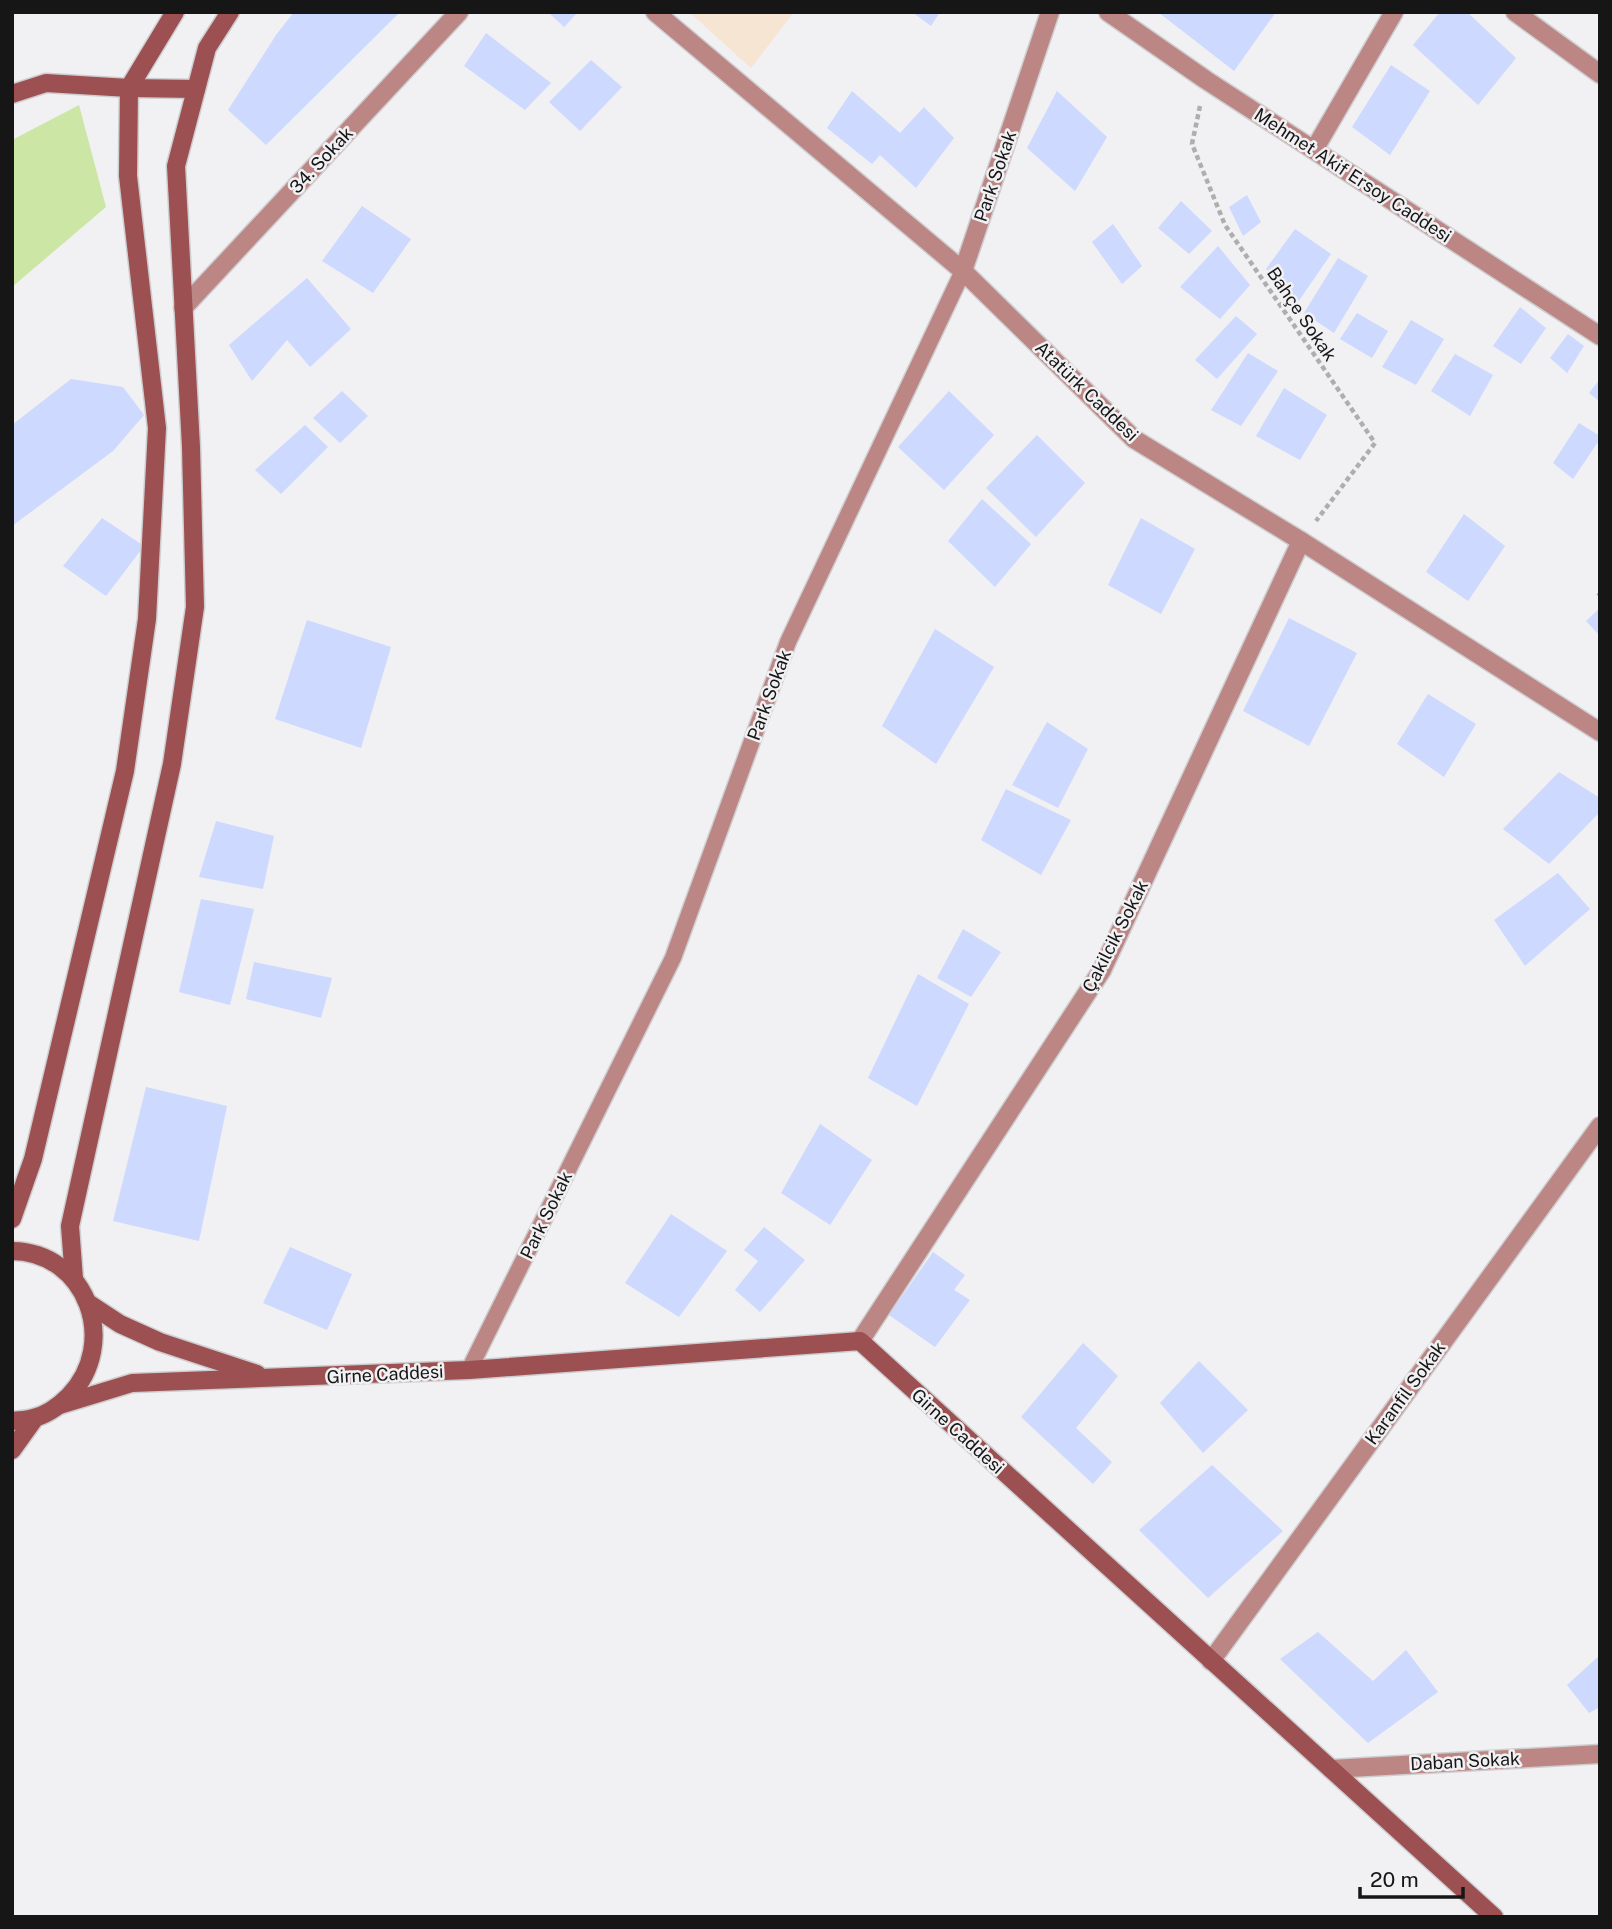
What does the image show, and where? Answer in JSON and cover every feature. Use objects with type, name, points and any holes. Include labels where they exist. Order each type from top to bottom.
[{"type":"main road","points":[[12,1219],[33,1159],[125,771],[147,619],[157,428],[128,176],[129,88],[175,12]]},
{"type":"main road","points":[[74,1279],[70,1226],[172,764],[195,607],[191,447],[176,166],[206,48],[230,12]]},
{"type":"main road","points":[[12,94],[46,83],[196,89]]},
{"type":"main road","points":[[12,1251],[24,1251],[51,1260],[74,1279],[88,1303],[95,1331],[92,1359],[80,1385],[60,1405],[35,1418],[12,1421]]},
{"type":"main road","name":"Girne Caddesi","points":[[88,1303],[120,1324],[160,1342],[271,1379]]},
{"type":"main road","name":"Girne Caddesi","points":[[60,1405],[132,1383],[469,1370],[860,1341],[1494,1917]]},
{"type":"main road","points":[[12,1450],[35,1418]]},
{"type":"street","name":"34. Sokak","points":[[183,308],[459,12]]},
{"type":"street","name":"Atatürk Caddesi","points":[[655,12],[963,271],[1134,439],[1301,541],[1600,732]]},
{"type":"street","name":"Park Sokak","points":[[963,271],[1050,12]]},
{"type":"street","name":"Mehmet Akif Ersoy Caddesi","points":[[1108,12],[1206,80],[1600,336]]},
{"type":"street","points":[[1314,150],[1394,12]]},
{"type":"street","points":[[1515,12],[1600,74]]},
{"type":"street","name":"Çakilcik Sokak","points":[[860,1341],[1102,970],[1301,541]]},
{"type":"street","name":"Karanfil Sokak","points":[[1211,1661],[1600,1126]]},
{"type":"street","name":"Daban Sokak","points":[[1331,1769],[1600,1754]]},
{"type":"lane","name":"Park Sokak","points":[[469,1370],[673,958],[788,642],[963,271]]},
{"type":"path","name":"Bahçe Sokak","points":[[1206,80],[1192,144],[1225,225],[1375,443],[1301,541]]},
{"type":"shaded area","points":[[689,12],[794,12],[751,68]]},
{"type":"green space","points":[[79,105],[106,207],[12,287],[12,140]]},
{"type":"building","points":[[294,12],[400,12],[266,145],[228,110]]},
{"type":"building","points":[[548,12],[578,12],[564,27]]},
{"type":"building","points":[[912,12],[940,12],[931,26]]},
{"type":"building","points":[[1158,12],[1276,12],[1234,71]]},
{"type":"building","points":[[1440,12],[1467,12],[1516,58],[1478,105],[1413,45]]},
{"type":"building","points":[[486,33],[551,83],[525,110],[464,66]]},
{"type":"building","points":[[591,60],[622,87],[580,131],[549,102]]},
{"type":"building","points":[[1391,65],[1430,91],[1390,155],[1352,127]]},
{"type":"building","points":[[852,91],[900,133],[924,107],[954,138],[916,188],[880,155],[872,164],[827,128]]},
{"type":"building","points":[[1057,91],[1107,137],[1075,191],[1027,148]]},
{"type":"building","points":[[1247,195],[1261,222],[1243,236],[1229,207]]},
{"type":"building","points":[[1181,201],[1212,231],[1189,254],[1158,228]]},
{"type":"building","points":[[362,206],[411,239],[373,293],[322,261]]},
{"type":"building","points":[[1113,224],[1142,266],[1122,284],[1092,242]]},
{"type":"building","points":[[1295,229],[1331,254],[1298,302],[1266,269]]},
{"type":"building","points":[[1218,246],[1250,285],[1220,319],[1180,287]]},
{"type":"building","points":[[1338,258],[1368,276],[1334,333],[1304,313]]},
{"type":"building","points":[[307,278],[351,329],[310,367],[287,340],[252,381],[229,345]]},
{"type":"building","points":[[1520,307],[1546,328],[1521,364],[1493,346]]},
{"type":"building","points":[[1357,313],[1388,331],[1372,358],[1340,339]]},
{"type":"building","points":[[1236,316],[1257,334],[1217,379],[1195,360]]},
{"type":"building","points":[[1411,320],[1444,339],[1416,385],[1382,367]]},
{"type":"building","points":[[1568,334],[1584,346],[1567,373],[1550,358]]},
{"type":"building","points":[[1248,353],[1278,371],[1241,426],[1211,410]]},
{"type":"building","points":[[1455,354],[1493,375],[1470,416],[1431,391]]},
{"type":"building","points":[[71,379],[123,387],[144,415],[113,451],[12,526],[12,425]]},
{"type":"building","points":[[1600,379],[1600,402],[1589,393]]},
{"type":"building","points":[[1284,388],[1327,415],[1300,460],[1256,436]]},
{"type":"building","points":[[342,391],[368,416],[340,443],[313,418]]},
{"type":"building","points":[[949,391],[994,435],[944,490],[898,447]]},
{"type":"building","points":[[1579,423],[1600,436],[1600,439],[1573,479],[1553,463]]},
{"type":"building","points":[[305,425],[328,447],[281,494],[255,470]]},
{"type":"building","points":[[1037,435],[1085,483],[1036,537],[986,488]]},
{"type":"building","points":[[982,499],[1031,544],[995,587],[948,541]]},
{"type":"building","points":[[1464,514],[1505,546],[1468,601],[1426,572]]},
{"type":"building","points":[[102,518],[144,546],[106,596],[63,566]]},
{"type":"building","points":[[1141,518],[1195,549],[1161,614],[1108,585]]},
{"type":"building","points":[[1600,608],[1600,636],[1586,621]]},
{"type":"building","points":[[1289,618],[1357,653],[1309,746],[1243,711]]},
{"type":"building","points":[[307,620],[391,647],[361,748],[275,719]]},
{"type":"building","points":[[935,629],[994,667],[936,764],[882,726]]},
{"type":"building","points":[[1428,694],[1476,724],[1444,777],[1397,744]]},
{"type":"building","points":[[1047,722],[1088,749],[1058,808],[1012,785]]},
{"type":"building","points":[[1559,772],[1600,798],[1600,812],[1549,864],[1503,829]]},
{"type":"building","points":[[1006,789],[1071,820],[1041,875],[981,840]]},
{"type":"building","points":[[216,821],[274,836],[263,889],[199,877]]},
{"type":"building","points":[[1558,873],[1590,909],[1525,966],[1494,920]]},
{"type":"building","points":[[201,899],[254,909],[230,1005],[179,992]]},
{"type":"building","points":[[963,929],[1001,952],[971,997],[937,978]]},
{"type":"building","points":[[254,962],[332,978],[321,1018],[246,999]]},
{"type":"building","points":[[918,974],[969,1004],[917,1106],[868,1078]]},
{"type":"building","points":[[146,1087],[227,1106],[199,1241],[113,1221]]},
{"type":"building","points":[[820,1124],[872,1160],[830,1225],[781,1193]]},
{"type":"building","points":[[671,1214],[727,1251],[679,1317],[625,1283]]},
{"type":"building","points":[[764,1227],[805,1260],[760,1312],[735,1290],[758,1261],[744,1250]]},
{"type":"building","points":[[290,1247],[352,1274],[327,1330],[263,1303]]},
{"type":"building","points":[[933,1252],[965,1275],[954,1290],[970,1300],[935,1347],[889,1315]]},
{"type":"building","points":[[1083,1343],[1118,1376],[1076,1428],[1112,1462],[1093,1484],[1021,1417]]},
{"type":"building","points":[[1199,1361],[1248,1410],[1203,1453],[1160,1403]]},
{"type":"building","points":[[1212,1465],[1283,1531],[1208,1598],[1139,1530]]},
{"type":"building","points":[[1318,1632],[1373,1681],[1406,1650],[1438,1692],[1368,1743],[1280,1659]]},
{"type":"building","points":[[1600,1655],[1600,1707],[1589,1713],[1567,1685]]}]
